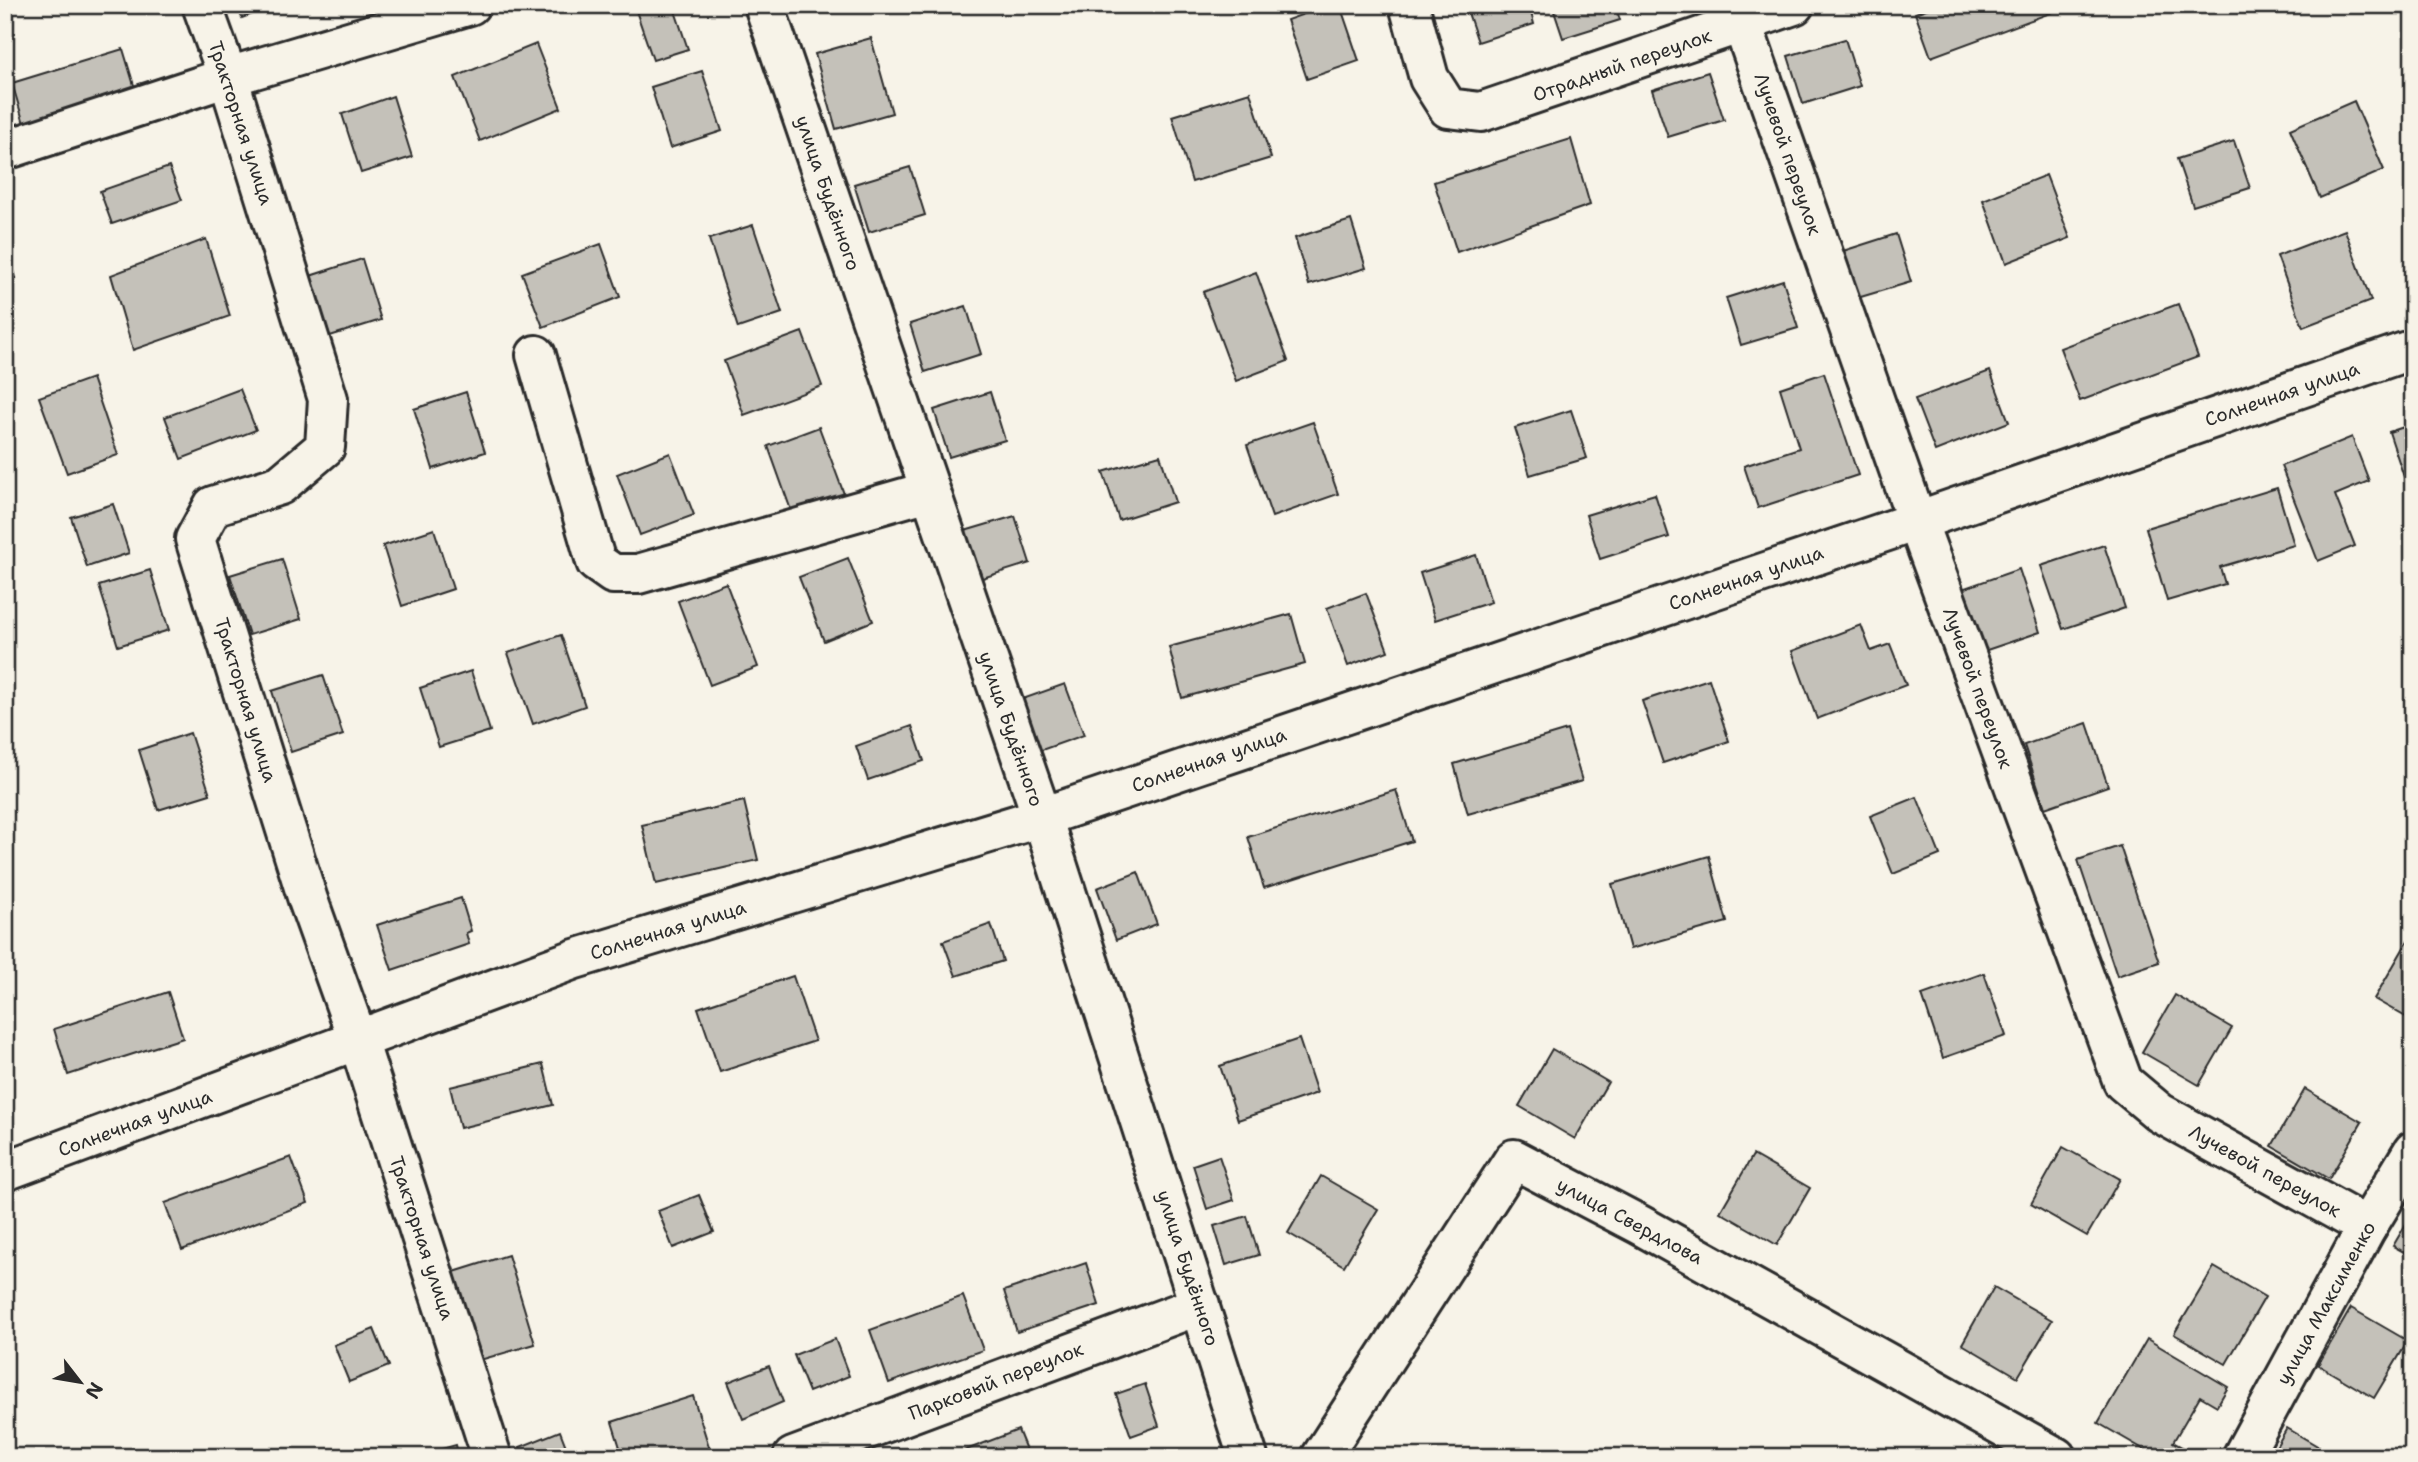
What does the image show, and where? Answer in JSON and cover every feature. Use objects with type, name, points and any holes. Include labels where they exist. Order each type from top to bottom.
[{"type":"street","name":"Тракторная улица","points":[[202,5],[229,77],[328,398],[325,447],[280,485],[213,506],[195,539],[304,887],[358,1040],[492,1457]]},
{"type":"street","name":"улица Будённого","points":[[764,5],[1042,817],[1248,1457]]},
{"type":"street","name":"Отрадный переулок","points":[[1409,5],[1429,78],[1448,108],[1481,112],[1794,5]]},
{"type":"street","points":[[5,150],[454,8]]},
{"type":"street","name":"Лучевой переулок","points":[[1742,23],[1917,521],[2123,1082],[2160,1112],[2367,1227]]},
{"type":"street","name":"Солнечная улица","points":[[5,1171],[575,959],[1042,817],[1917,521],[2413,349]]},
{"type":"street","points":[[536,355],[596,562],[613,574],[638,574],[929,491]]},
{"type":"street","name":"улица Максименко","points":[[2242,1457],[2367,1227],[2413,1151]]},
{"type":"street","name":"улица Свердлова","points":[[1321,1457],[1514,1159],[1640,1225],[2056,1457]]},
{"type":"street","name":"Парковый переулок","points":[[793,1457],[1200,1304]]},
{"type":"building","points":[[237,5],[278,5],[242,18]]},
{"type":"building","points":[[634,5],[673,5],[688,49],[653,60]]},
{"type":"building","points":[[1329,5],[1340,5],[1359,61],[1307,79],[1287,20]]},
{"type":"building","points":[[1529,5],[1534,24],[1478,42],[1466,7]]},
{"type":"building","points":[[1552,5],[1615,5],[1620,20],[1563,38]]},
{"type":"building","points":[[1937,5],[2050,5],[2053,12],[1931,57],[1915,13]]},
{"type":"building","points":[[871,38],[892,113],[836,129],[815,54]]},
{"type":"building","points":[[1845,39],[1860,86],[1803,104],[1788,56]]},
{"type":"building","points":[[536,44],[561,108],[480,141],[455,77]]},
{"type":"building","points":[[123,49],[136,92],[25,127],[12,83]]},
{"type":"building","points":[[702,71],[722,131],[670,148],[651,87]]},
{"type":"building","points":[[1708,72],[1724,120],[1668,137],[1652,90]]},
{"type":"building","points":[[1250,92],[1271,158],[1192,182],[1172,116]]},
{"type":"building","points":[[393,96],[412,157],[361,173],[342,114]]},
{"type":"building","points":[[2354,101],[2384,170],[2320,198],[2290,129]]},
{"type":"building","points":[[1571,139],[1590,205],[1457,252],[1434,182]]},
{"type":"building","points":[[2234,141],[2250,188],[2193,206],[2177,159]]},
{"type":"building","points":[[169,167],[182,200],[112,224],[100,191]]},
{"type":"building","points":[[910,167],[925,215],[869,232],[854,184]]},
{"type":"building","points":[[2046,175],[2070,238],[2006,263],[1983,200]]},
{"type":"building","points":[[1351,220],[1366,268],[1309,285],[1295,238]]},
{"type":"building","points":[[753,225],[782,313],[738,328],[709,239]]},
{"type":"building","points":[[2345,230],[2371,301],[2303,327],[2277,256]]},
{"type":"building","points":[[1896,234],[1911,282],[1854,299],[1840,252]]},
{"type":"building","points":[[5,237],[16,278],[5,281]]},
{"type":"building","points":[[206,239],[230,316],[133,350],[111,275]]},
{"type":"building","points":[[601,244],[620,297],[543,327],[522,273]]},
{"type":"building","points":[[362,259],[381,320],[330,336],[310,276]]},
{"type":"building","points":[[1256,272],[1288,361],[1236,381],[1203,292]]},
{"type":"building","points":[[1783,280],[1798,328],[1741,345],[1726,298]]},
{"type":"building","points":[[2178,304],[2198,357],[2080,401],[2060,348]]},
{"type":"building","points":[[966,306],[981,354],[925,372],[910,324]]},
{"type":"building","points":[[802,332],[822,386],[744,415],[724,361]]},
{"type":"building","points":[[1990,371],[2009,422],[1935,451],[1915,399]]},
{"type":"building","points":[[1824,373],[1858,475],[1758,508],[1744,466],[1799,448],[1780,388]]},
{"type":"building","points":[[92,378],[118,455],[67,473],[39,397]]},
{"type":"building","points":[[240,389],[256,430],[181,459],[165,417]]},
{"type":"building","points":[[466,392],[485,452],[433,469],[414,409]]},
{"type":"building","points":[[990,392],[1005,440],[949,457],[934,410]]},
{"type":"building","points":[[1571,410],[1587,458],[1530,475],[1515,428]]},
{"type":"building","points":[[1313,422],[1338,494],[1272,517],[1247,445]]},
{"type":"building","points":[[2413,424],[2413,494],[2410,495],[2389,432]]},
{"type":"building","points":[[819,427],[844,494],[792,513],[768,446]]},
{"type":"building","points":[[2352,437],[2369,481],[2335,495],[2355,546],[2318,561],[2281,466]]},
{"type":"building","points":[[670,453],[694,515],[640,535],[617,474]]},
{"type":"building","points":[[1160,455],[1175,502],[1119,520],[1103,472]]},
{"type":"building","points":[[2277,488],[2294,545],[2220,567],[2225,584],[2167,601],[2146,528]]},
{"type":"building","points":[[1655,494],[1669,537],[1600,559],[1586,515]]},
{"type":"building","points":[[113,504],[129,553],[87,567],[71,517]]},
{"type":"building","points":[[1015,516],[1030,563],[973,581],[958,533]]},
{"type":"building","points":[[434,529],[453,589],[402,606],[383,546]]},
{"type":"building","points":[[2104,545],[2125,608],[2063,629],[2041,566]]},
{"type":"building","points":[[1476,555],[1491,602],[1435,620],[1420,573]]},
{"type":"building","points":[[848,558],[873,621],[824,641],[799,577]]},
{"type":"building","points":[[282,559],[301,619],[249,635],[230,575]]},
{"type":"building","points":[[2019,569],[2040,632],[1978,653],[1956,591]]},
{"type":"building","points":[[150,570],[169,630],[118,646],[99,586]]},
{"type":"building","points":[[726,583],[758,667],[710,685],[678,601]]},
{"type":"building","points":[[1366,593],[1388,651],[1348,666],[1327,608]]},
{"type":"building","points":[[1291,614],[1305,664],[1182,698],[1169,647]]},
{"type":"building","points":[[1861,625],[1871,651],[1890,644],[1906,685],[1817,719],[1792,651]]},
{"type":"building","points":[[561,635],[585,706],[533,724],[508,653]]},
{"type":"building","points":[[471,671],[490,731],[439,747],[420,688]]},
{"type":"building","points":[[323,675],[343,735],[291,752],[272,691]]},
{"type":"building","points":[[1709,679],[1729,741],[1663,763],[1642,701]]},
{"type":"building","points":[[1065,684],[1084,735],[1036,752],[1017,701]]},
{"type":"building","points":[[2087,723],[2108,786],[2045,808],[2024,745]]},
{"type":"building","points":[[912,726],[924,761],[868,780],[856,746]]},
{"type":"building","points":[[1567,730],[1582,781],[1468,814],[1454,764]]},
{"type":"building","points":[[190,733],[210,794],[158,810],[139,750]]},
{"type":"building","points":[[1396,790],[1412,841],[1264,888],[1248,837]]},
{"type":"building","points":[[1917,797],[1940,855],[1893,874],[1870,816]]},
{"type":"building","points":[[744,801],[758,860],[656,884],[642,825]]},
{"type":"building","points":[[2120,846],[2159,962],[2117,976],[2078,860]]},
{"type":"building","points":[[1709,856],[1727,922],[1630,949],[1612,884]]},
{"type":"building","points":[[1138,872],[1157,924],[1116,940],[1097,888]]},
{"type":"building","points":[[461,898],[471,931],[466,933],[469,944],[392,970],[377,925]]},
{"type":"building","points":[[991,924],[1003,961],[956,976],[943,941]]},
{"type":"building","points":[[2413,932],[2413,1021],[2374,999]]},
{"type":"building","points":[[1984,973],[2006,1036],[1943,1058],[1922,995]]},
{"type":"building","points":[[793,976],[815,1041],[720,1072],[698,1008]]},
{"type":"building","points":[[168,992],[183,1038],[68,1075],[54,1029]]},
{"type":"building","points":[[2175,995],[2232,1028],[2199,1085],[2142,1052]]},
{"type":"building","points":[[1299,1039],[1317,1093],[1238,1120],[1220,1066]]},
{"type":"building","points":[[1552,1049],[1608,1082],[1575,1139],[1519,1106]]},
{"type":"building","points":[[543,1064],[553,1105],[460,1128],[450,1087]]},
{"type":"building","points":[[2305,1089],[2362,1122],[2329,1179],[2272,1146]]},
{"type":"building","points":[[2063,1147],[2120,1179],[2087,1236],[2031,1204]]},
{"type":"building","points":[[1753,1155],[1810,1188],[1777,1245],[1720,1212]]},
{"type":"building","points":[[1219,1156],[1234,1200],[1207,1209],[1193,1165]]},
{"type":"building","points":[[291,1157],[308,1203],[182,1250],[165,1203]]},
{"type":"building","points":[[1321,1176],[1378,1209],[1344,1266],[1288,1233]]},
{"type":"building","points":[[699,1195],[714,1232],[673,1248],[658,1211]]},
{"type":"building","points":[[2413,1212],[2413,1257],[2393,1246]]},
{"type":"building","points":[[1247,1216],[1259,1255],[1226,1265],[1214,1226]]},
{"type":"building","points":[[508,1255],[535,1344],[480,1360],[454,1272]]},
{"type":"building","points":[[1086,1263],[1099,1305],[1017,1332],[1004,1291]]},
{"type":"building","points":[[2214,1267],[2265,1297],[2226,1364],[2174,1334]]},
{"type":"building","points":[[1994,1287],[2052,1320],[2018,1377],[1962,1344]]},
{"type":"building","points":[[963,1296],[983,1350],[889,1383],[870,1330]]},
{"type":"building","points":[[2351,1308],[2408,1341],[2374,1398],[2318,1365]]},
{"type":"building","points":[[374,1329],[389,1366],[349,1382],[334,1345]]},
{"type":"building","points":[[835,1339],[849,1376],[809,1392],[794,1355]]},
{"type":"building","points":[[2147,1339],[2228,1387],[2217,1406],[2200,1396],[2173,1442],[2191,1452],[2188,1457],[2157,1457],[2098,1423]]},
{"type":"building","points":[[769,1366],[783,1402],[743,1419],[728,1382]]},
{"type":"building","points":[[1145,1384],[1159,1426],[1131,1436],[1116,1394]]},
{"type":"building","points":[[693,1396],[710,1450],[691,1457],[623,1457],[612,1422]]},
{"type":"building","points":[[2287,1428],[2336,1457],[2270,1457]]},
{"type":"building","points":[[1018,1430],[1029,1457],[948,1457]]},
{"type":"building","points":[[560,1431],[570,1457],[524,1457],[520,1447]]},
{"type":"building","points":[[456,1445],[459,1457],[424,1457],[424,1454]]}]
